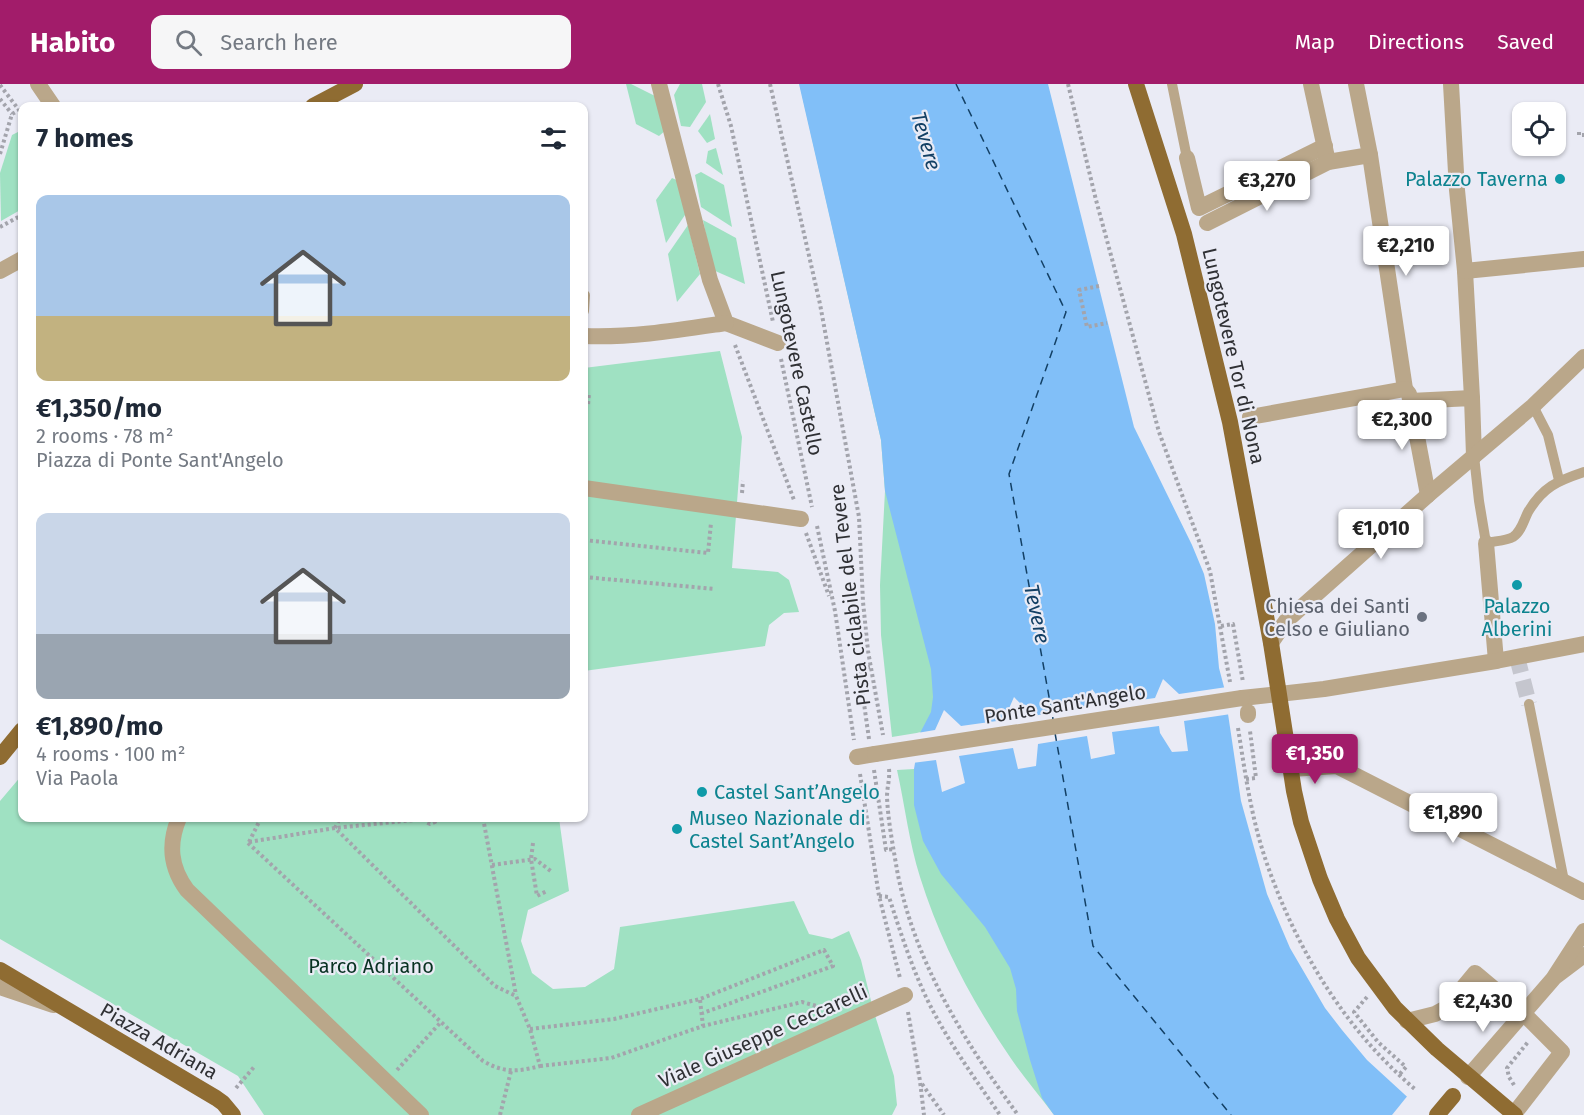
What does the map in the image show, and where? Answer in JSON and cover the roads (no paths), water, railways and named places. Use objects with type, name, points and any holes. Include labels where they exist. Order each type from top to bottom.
[{"type":"main road","points":[[321,102],[355,84]]},
{"type":"main road","name":"Lungotevere Tor di Nona","points":[[1137,84],[1184,234],[1208,325],[1230,422],[1271,643],[1297,802],[1304,832],[1320,879],[1337,919],[1364,968],[1407,1021],[1468,1077],[1514,1114]]},
{"type":"main road","points":[[0,757],[18,734]]},
{"type":"main road","name":"Piazza Adriana","points":[[0,970],[223,1102],[233,1115]]},
{"type":"main road","points":[[1437,1115],[1468,1077]]},
{"type":"street","points":[[38,84],[50,102]]},
{"type":"street","points":[[660,84],[710,280],[726,323]]},
{"type":"street","points":[[1311,84],[1327,154]]},
{"type":"street","points":[[1356,84],[1371,163],[1407,395],[1428,495]]},
{"type":"street","points":[[1451,84],[1457,190],[1465,271],[1474,456]]},
{"type":"street","points":[[1203,216],[1310,170],[1327,154]]},
{"type":"street","points":[[1203,216],[1327,154],[1371,163]]},
{"type":"street","points":[[1187,158],[1203,216]]},
{"type":"street","points":[[1465,271],[1584,259]]},
{"type":"street","points":[[0,271],[18,261]]},
{"type":"street","points":[[588,336],[665,332],[726,323],[778,343]]},
{"type":"street","points":[[1271,643],[1283,624],[1428,495],[1533,406],[1584,357]]},
{"type":"street","points":[[1250,417],[1407,395],[1472,398]]},
{"type":"street","points":[[588,489],[801,519]]},
{"type":"street","points":[[1486,543],[1496,661]]},
{"type":"street","name":"Ponte Sant'Angelo","points":[[857,757],[1241,704],[1279,693],[1324,689],[1584,644]]},
{"type":"street","points":[[0,744],[18,732]]},
{"type":"street","points":[[1291,769],[1337,766],[1584,892]]},
{"type":"street","points":[[178,822],[171,850],[175,868],[187,890],[421,1115]]},
{"type":"street","points":[[1468,1077],[1553,979],[1584,931]]},
{"type":"street","points":[[1553,979],[1584,955]]},
{"type":"street","points":[[1407,1021],[1434,1014],[1446,1008],[1475,973],[1524,1014],[1562,1052],[1514,1114]]},
{"type":"street","name":"Piazza Adriana","points":[[0,987],[60,1007]]},
{"type":"street","name":"Viale Giuseppe Ceccarelli","points":[[639,1115],[905,995]]},
{"type":"lane","points":[[1172,84],[1187,158]]},
{"type":"lane","points":[[1533,406],[1548,435],[1559,480]]},
{"type":"lane","points":[[1474,456],[1486,543],[1512,537],[1519,532],[1539,495],[1559,480],[1584,472]]},
{"type":"lane","points":[[1529,704],[1564,881]]},
{"type":"water","name":"Tevere","points":[[799,84],[1048,84],[1134,427],[1204,574],[1215,624],[1219,668],[1224,687],[1241,801],[1267,894],[1290,948],[1325,1008],[1367,1060],[1427,1115],[1054,1115],[1042,1098],[1017,1011],[1016,989],[1010,968],[985,927],[941,874],[923,841],[914,805],[914,769],[920,733],[931,712],[933,697],[931,669],[885,491],[881,440]]},
{"type":"tunnel","points":[[1517,657],[1529,704]]},
{"type":"place","name":"Palazzo Taverna","points":[[1560,179]]},
{"type":"place","name":"Palazzo Alberini","points":[[1517,585]]},
{"type":"place","name":"Chiesa dei Santi Celso e Giuliano","points":[[1422,617]]},
{"type":"place","name":"Castel Sant’Angelo","points":[[702,792]]},
{"type":"place","name":"Museo Nazionale di Castel Sant’Angelo","points":[[677,829]]},
{"type":"park label","name":"Parco Adriano","points":[[371,966]]}]
